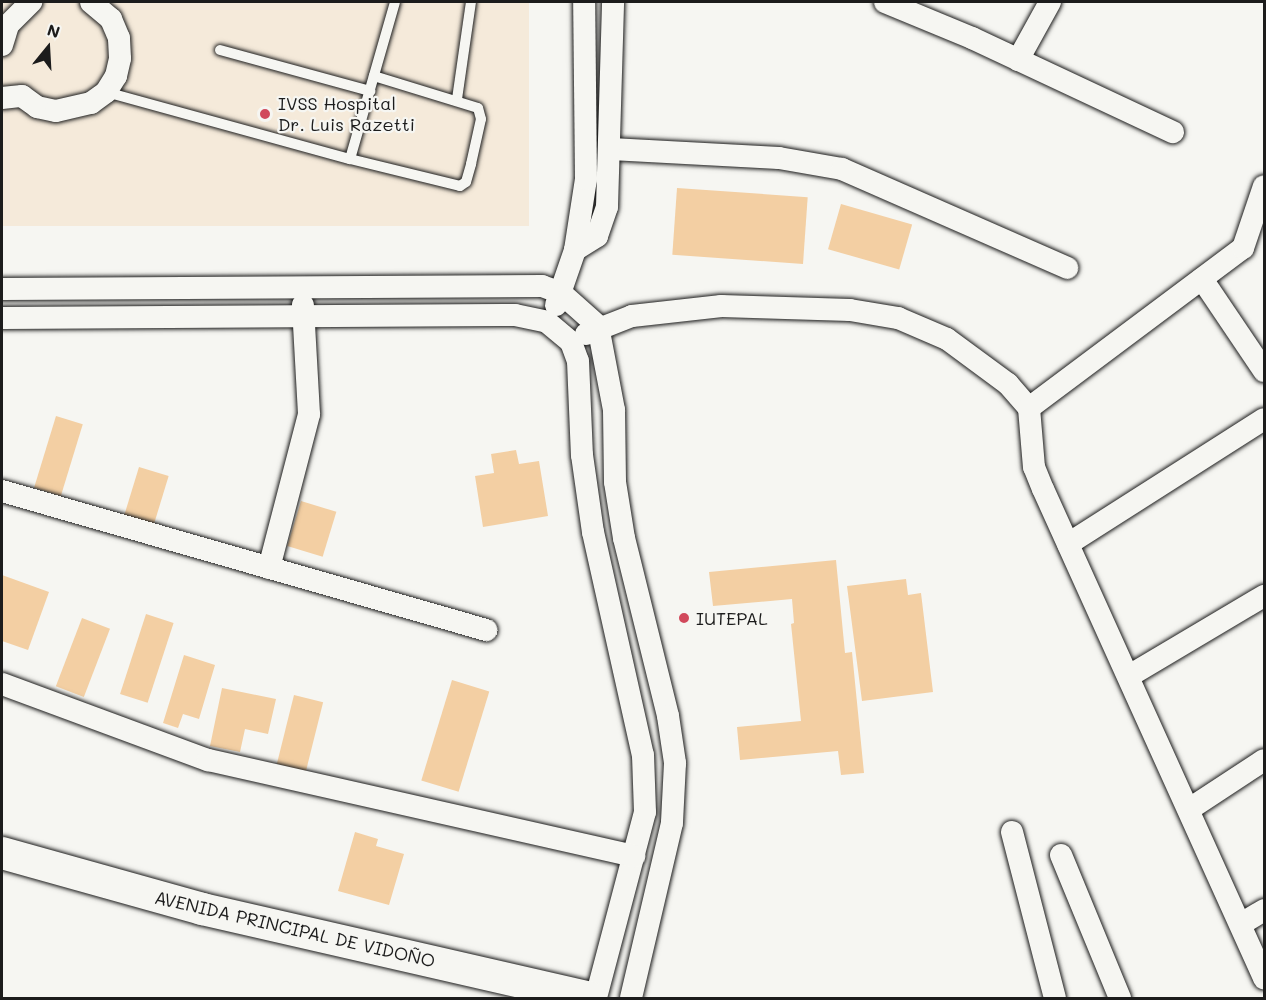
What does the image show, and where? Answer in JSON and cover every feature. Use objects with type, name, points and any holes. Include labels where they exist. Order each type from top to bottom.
[{"type":"main road","name":"AVENIDA PRINCIPAL DE VIDOÑO","points":[[2,853],[202,909],[590,999]]},
{"type":"street","points":[[2,45],[8,25],[31,2]]},
{"type":"street","points":[[2,98],[22,96],[38,106],[56,111],[91,103],[106,92],[116,76],[120,58],[119,38],[111,19],[91,2]]},
{"type":"street","points":[[548,322],[561,293],[575,250],[585,179],[584,2]]},
{"type":"street","points":[[575,250],[591,243],[606,217],[611,149],[613,2]]},
{"type":"street","points":[[885,2],[1018,60],[1173,132]]},
{"type":"street","points":[[1018,60],[1050,2]]},
{"type":"street","points":[[611,149],[778,158],[842,169],[1067,268]]},
{"type":"street","points":[[1029,408],[1202,279],[1254,244],[1264,186]]},
{"type":"street","points":[[1202,279],[1264,371]]},
{"type":"street","points":[[2,289],[542,286],[561,293],[598,326],[614,410],[615,482],[624,538],[668,716],[675,763],[672,824],[631,999]]},
{"type":"street","points":[[269,568],[309,414],[305,319],[299,288]]},
{"type":"street","points":[[572,342],[598,326],[632,316],[721,306],[850,310],[898,318],[947,339],[983,362],[1029,408],[1034,467],[1191,808],[1264,978]]},
{"type":"street","points":[[2,318],[305,319],[456,313],[530,316],[548,322],[572,342],[578,361],[582,455],[593,532],[643,755],[645,812],[596,999]]},
{"type":"street","points":[[1068,544],[1264,419]]},
{"type":"street","points":[[2,491],[486,630]]},
{"type":"street","points":[[1130,676],[1264,596]]},
{"type":"street","points":[[2,684],[208,760],[634,856]]},
{"type":"street","points":[[1191,808],[1264,760]]},
{"type":"street","points":[[1012,832],[1055,999]]},
{"type":"street","points":[[1061,855],[1120,999]]},
{"type":"street","points":[[1241,924],[1264,910]]},
{"type":"lane","points":[[350,159],[395,2]]},
{"type":"lane","points":[[457,99],[471,2]]},
{"type":"lane","points":[[220,50],[370,91]]},
{"type":"lane","points":[[106,92],[350,159],[460,186],[466,182],[482,119],[478,108],[457,99],[374,76]]},
{"type":"shaded area","name":"IVSS Hospital Dr. Luis Razetti","points":[[2,2],[529,2],[529,226],[2,226]]},
{"type":"building","points":[[677,188],[808,197],[803,264],[672,255]]},
{"type":"building","points":[[841,204],[912,224],[899,270],[828,249]]},
{"type":"building","points":[[56,416],[83,424],[61,496],[34,488]]},
{"type":"building","points":[[516,450],[519,464],[539,461],[548,516],[483,527],[475,476],[494,473],[491,454]]},
{"type":"building","points":[[139,467],[169,476],[152,532],[122,522]]},
{"type":"building","points":[[301,501],[336,512],[323,557],[287,546]]},
{"type":"building","points":[[836,560],[845,653],[852,652],[864,773],[841,775],[838,751],[740,760],[737,727],[801,721],[791,624],[794,623],[792,599],[713,606],[709,572]]},
{"type":"building","points":[[2,575],[49,592],[28,650],[2,641]]},
{"type":"building","points":[[906,579],[908,595],[921,593],[933,692],[862,701],[847,586]]},
{"type":"building","points":[[146,614],[174,623],[148,703],[120,694]]},
{"type":"building","points":[[82,618],[110,629],[84,697],[56,686]]},
{"type":"building","points":[[184,655],[215,665],[199,719],[183,714],[178,728],[163,723]]},
{"type":"building","points":[[452,680],[489,691],[459,792],[421,780]]},
{"type":"building","points":[[222,688],[276,699],[268,734],[245,729],[240,752],[210,746]]},
{"type":"building","points":[[294,695],[323,702],[306,771],[277,764]]},
{"type":"building","points":[[355,832],[378,839],[376,846],[404,854],[389,905],[338,891]]},
{"type":"place","name":"IVSS Hospital Dr. Luis Razetti","points":[[265,114]]},
{"type":"place","name":"IUTEPAL","points":[[684,618]]}]
